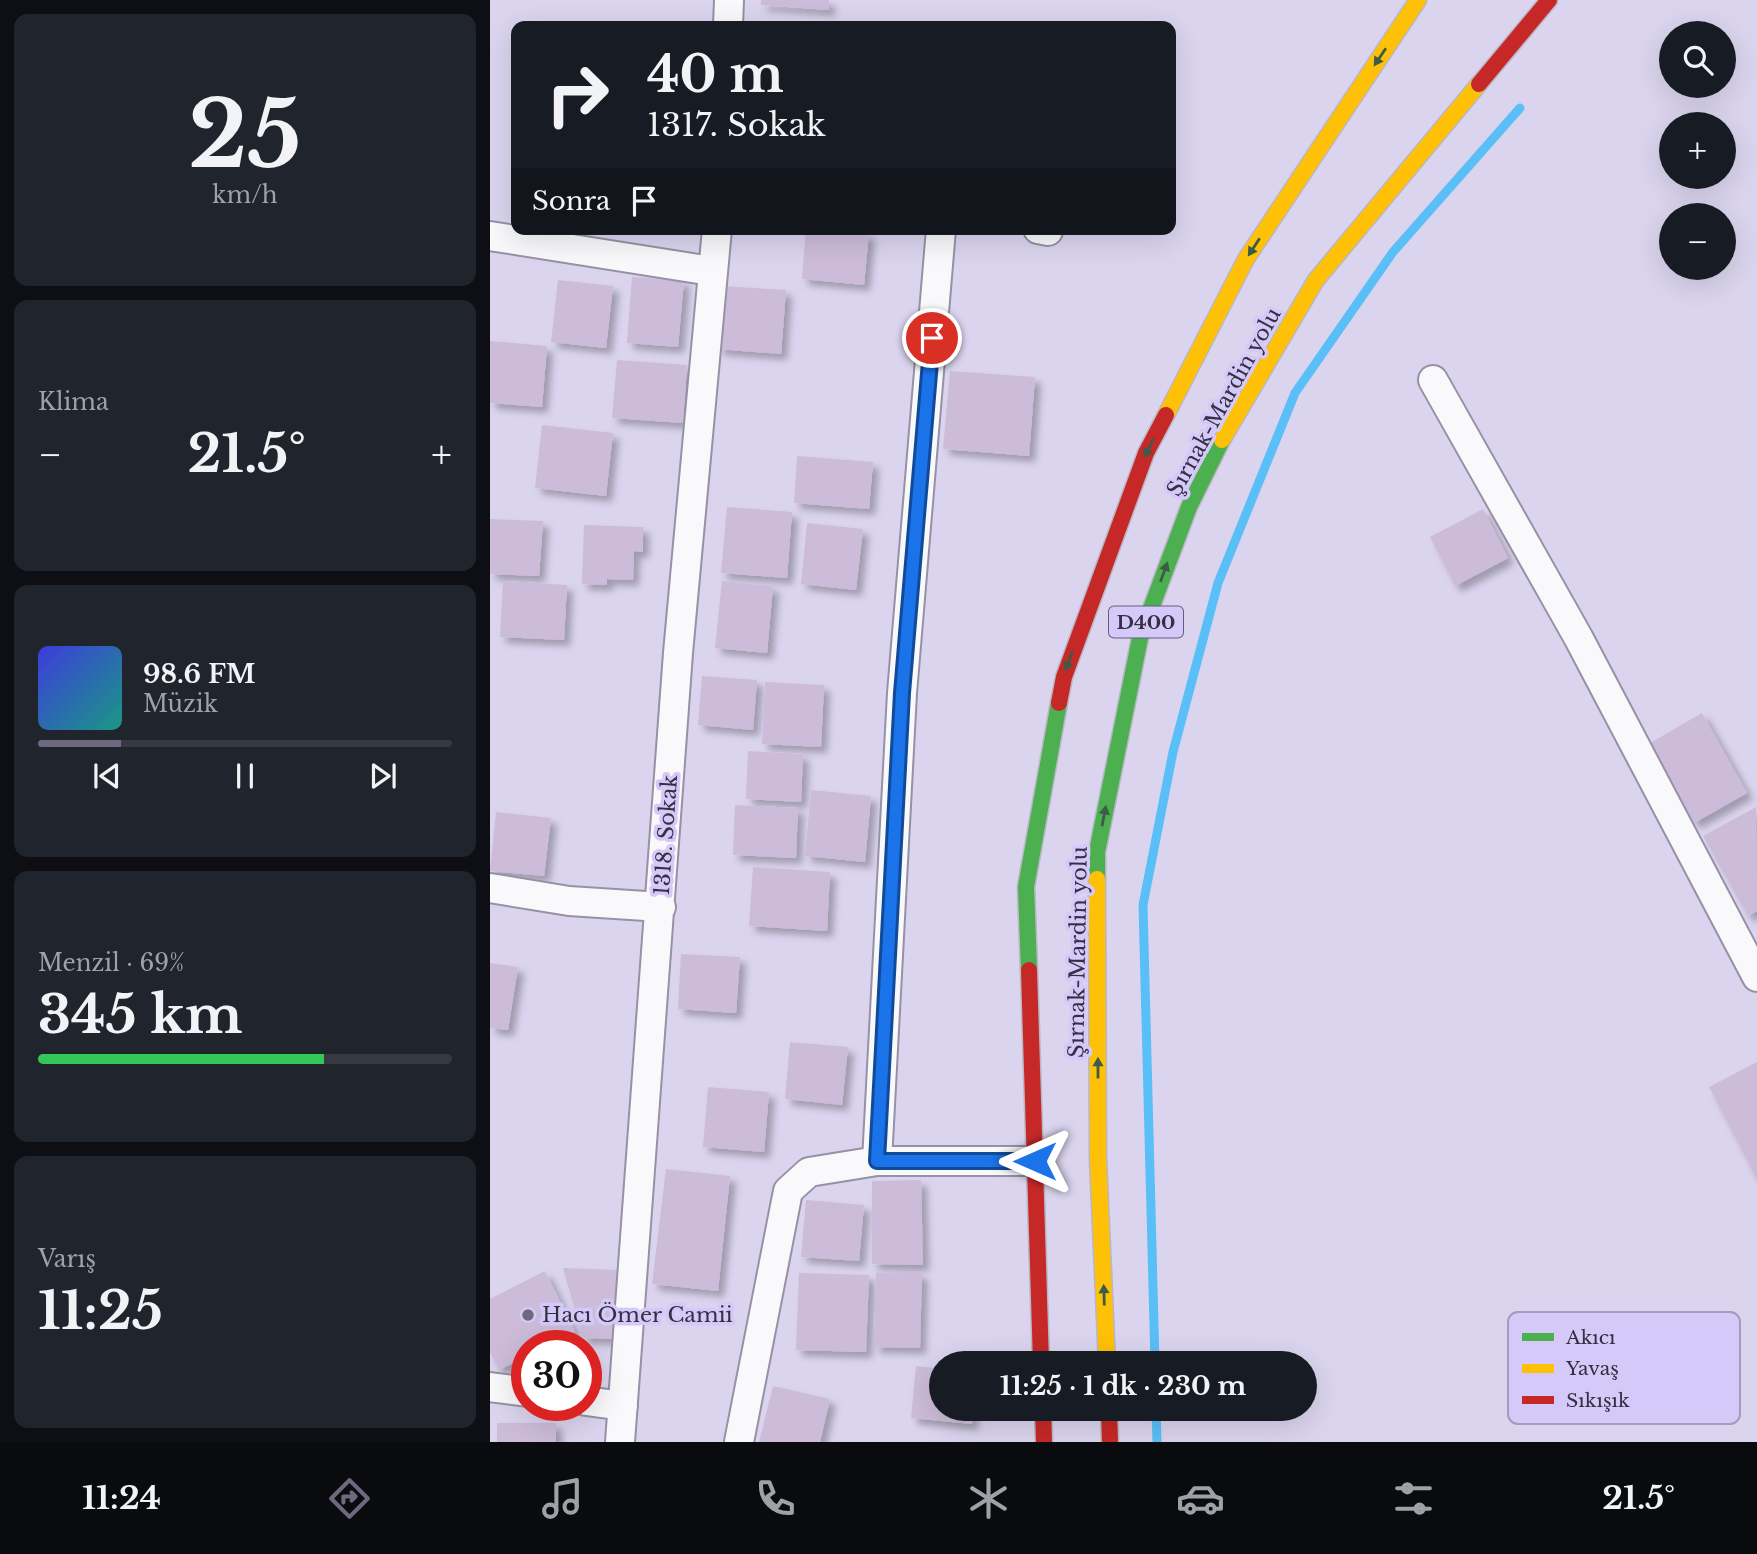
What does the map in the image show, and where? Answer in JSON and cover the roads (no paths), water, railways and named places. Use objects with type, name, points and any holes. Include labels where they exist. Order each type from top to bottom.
[{"type":"highway","name":"Şırnak-Mardin yolu","points":[[1041,1351],[1026,887],[1064,677],[1146,453],[1246,259],[1418,0]]},
{"type":"highway","name":"Şırnak-Mardin yolu","points":[[1106,1351],[1098,1159],[1097,852],[1140,638],[1189,507],[1215,453],[1316,280],[1549,0]]},
{"type":"highway","points":[[1043,1421],[1044,1442]]},
{"type":"highway","points":[[1109,1421],[1110,1442]]},
{"type":"street","points":[[728,21],[729,0]]},
{"type":"street","name":"1318. Sokak","points":[[620,1442],[678,653],[716,235]]},
{"type":"street","points":[[877,1161],[902,693],[940,235]]},
{"type":"street","points":[[490,236],[711,271]]},
{"type":"street","points":[[1433,380],[1578,637],[1757,977]]},
{"type":"street","points":[[490,888],[569,901],[661,907]]},
{"type":"street","points":[[739,1442],[788,1191],[809,1172],[877,1161],[1035,1161]]},
{"type":"street","points":[[490,1387],[511,1390]]},
{"type":"street","points":[[602,1403],[623,1406]]},
{"type":"waterway","points":[[1155,1351],[1143,905],[1173,752],[1218,583],[1295,393],[1393,252],[1520,108]]},
{"type":"waterway","points":[[1156,1421],[1157,1442]]},
{"type":"place","name":"Hacı Ömer Camii","points":[[528,1315]]}]
